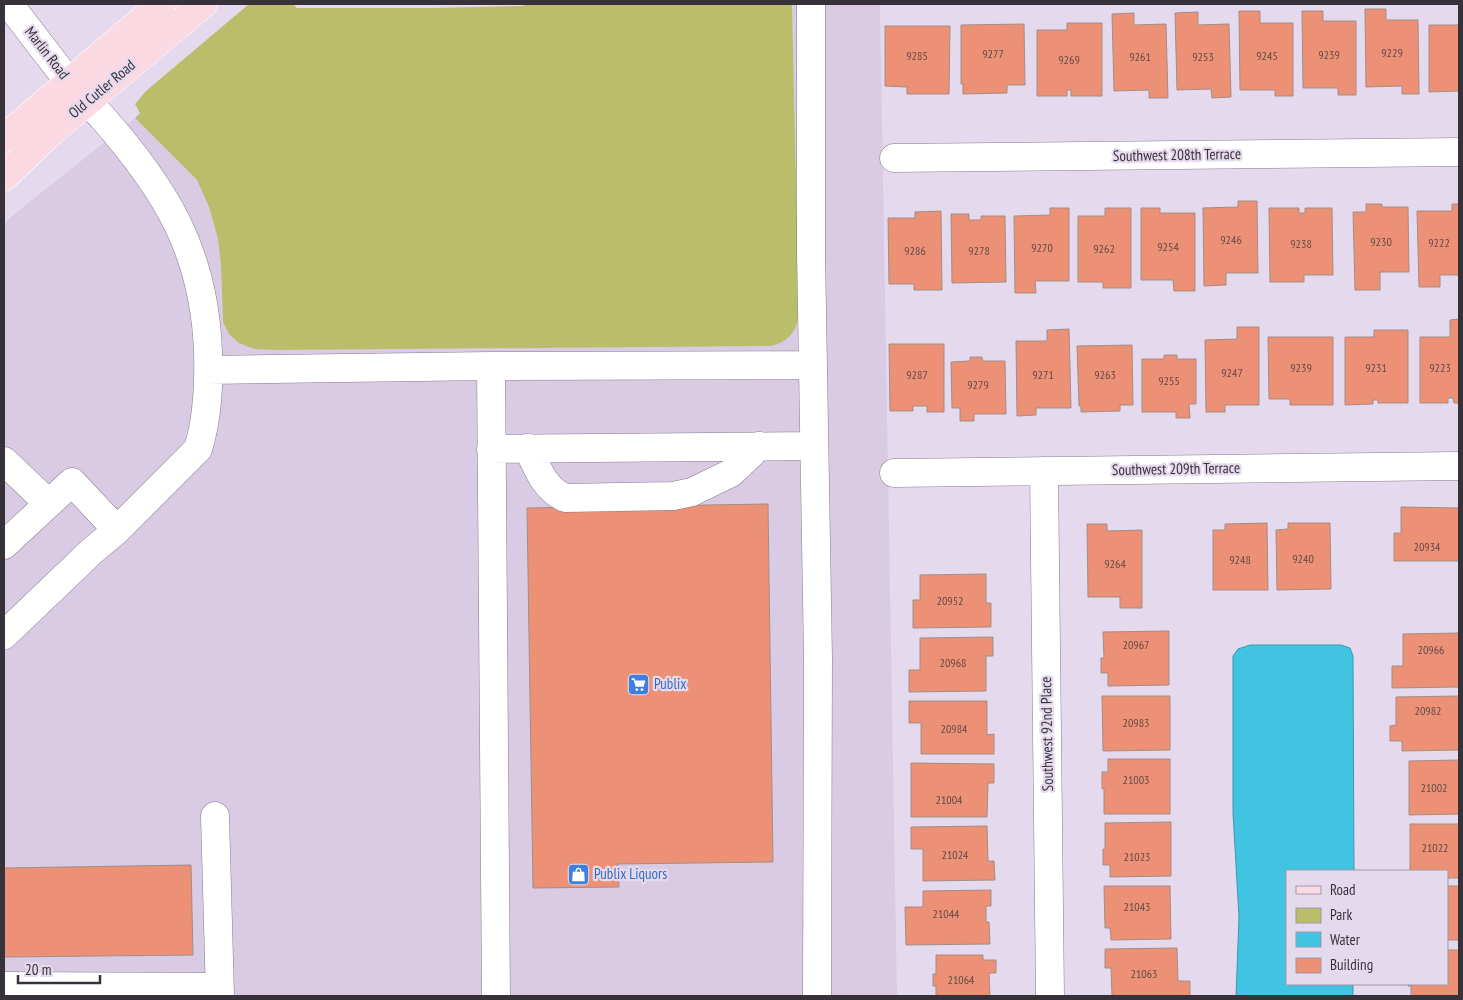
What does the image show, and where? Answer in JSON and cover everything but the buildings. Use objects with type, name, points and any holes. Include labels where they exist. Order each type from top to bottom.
[{"type":"main road","name":"Old Cutler Road","points":[[4,177],[51,132],[78,92],[161,4]]},
{"type":"main road","name":"Old Cutler Road","points":[[4,138],[78,92],[203,4]]},
{"type":"street","name":"Marlin Road","points":[[4,635],[92,551],[117,530],[198,449],[206,418],[208,370],[207,325],[200,286],[192,256],[180,227],[162,194],[140,164],[102,116],[78,92],[10,4]]},
{"type":"street","points":[[811,4],[813,365],[818,658],[817,996]]},
{"type":"street","name":"Southwest 208th Terrace","points":[[894,158],[1459,152]]},
{"type":"street","points":[[208,370],[490,366],[813,365]]},
{"type":"street","points":[[490,366],[496,996]]},
{"type":"street","points":[[528,448],[548,486],[555,494],[565,498],[673,496],[692,492],[731,473],[759,446]]},
{"type":"street","points":[[491,449],[814,446]]},
{"type":"street","points":[[4,461],[48,503]]},
{"type":"street","name":"Southwest 209th Terrace","points":[[894,473],[1459,466]]},
{"type":"street","name":"Southwest 92nd Place","points":[[1044,471],[1050,996]]},
{"type":"street","points":[[4,545],[72,482],[117,530]]},
{"type":"street","points":[[4,986],[219,992],[215,816]]},
{"type":"shaded area","points":[[792,4],[880,4],[897,996],[4,996],[4,224],[135,118],[197,180],[209,207],[218,239],[223,322],[799,312]]},
{"type":"green space","points":[[249,4],[293,4],[297,8],[431,8],[523,6],[525,4],[792,4],[799,312],[794,330],[788,338],[771,346],[276,350],[254,349],[239,343],[229,334],[223,322],[218,239],[209,207],[197,180],[135,118],[140,113],[135,104],[146,91]]},
{"type":"water","points":[[1250,645],[1341,645],[1350,648],[1353,656],[1354,870],[1286,870],[1286,985],[1353,985],[1353,996],[1236,996],[1239,917],[1233,813],[1233,656],[1238,649]]},
{"type":"place","name":"Publix","points":[[638,684]]},
{"type":"place","name":"Publix Liquors","points":[[578,874]]}]
